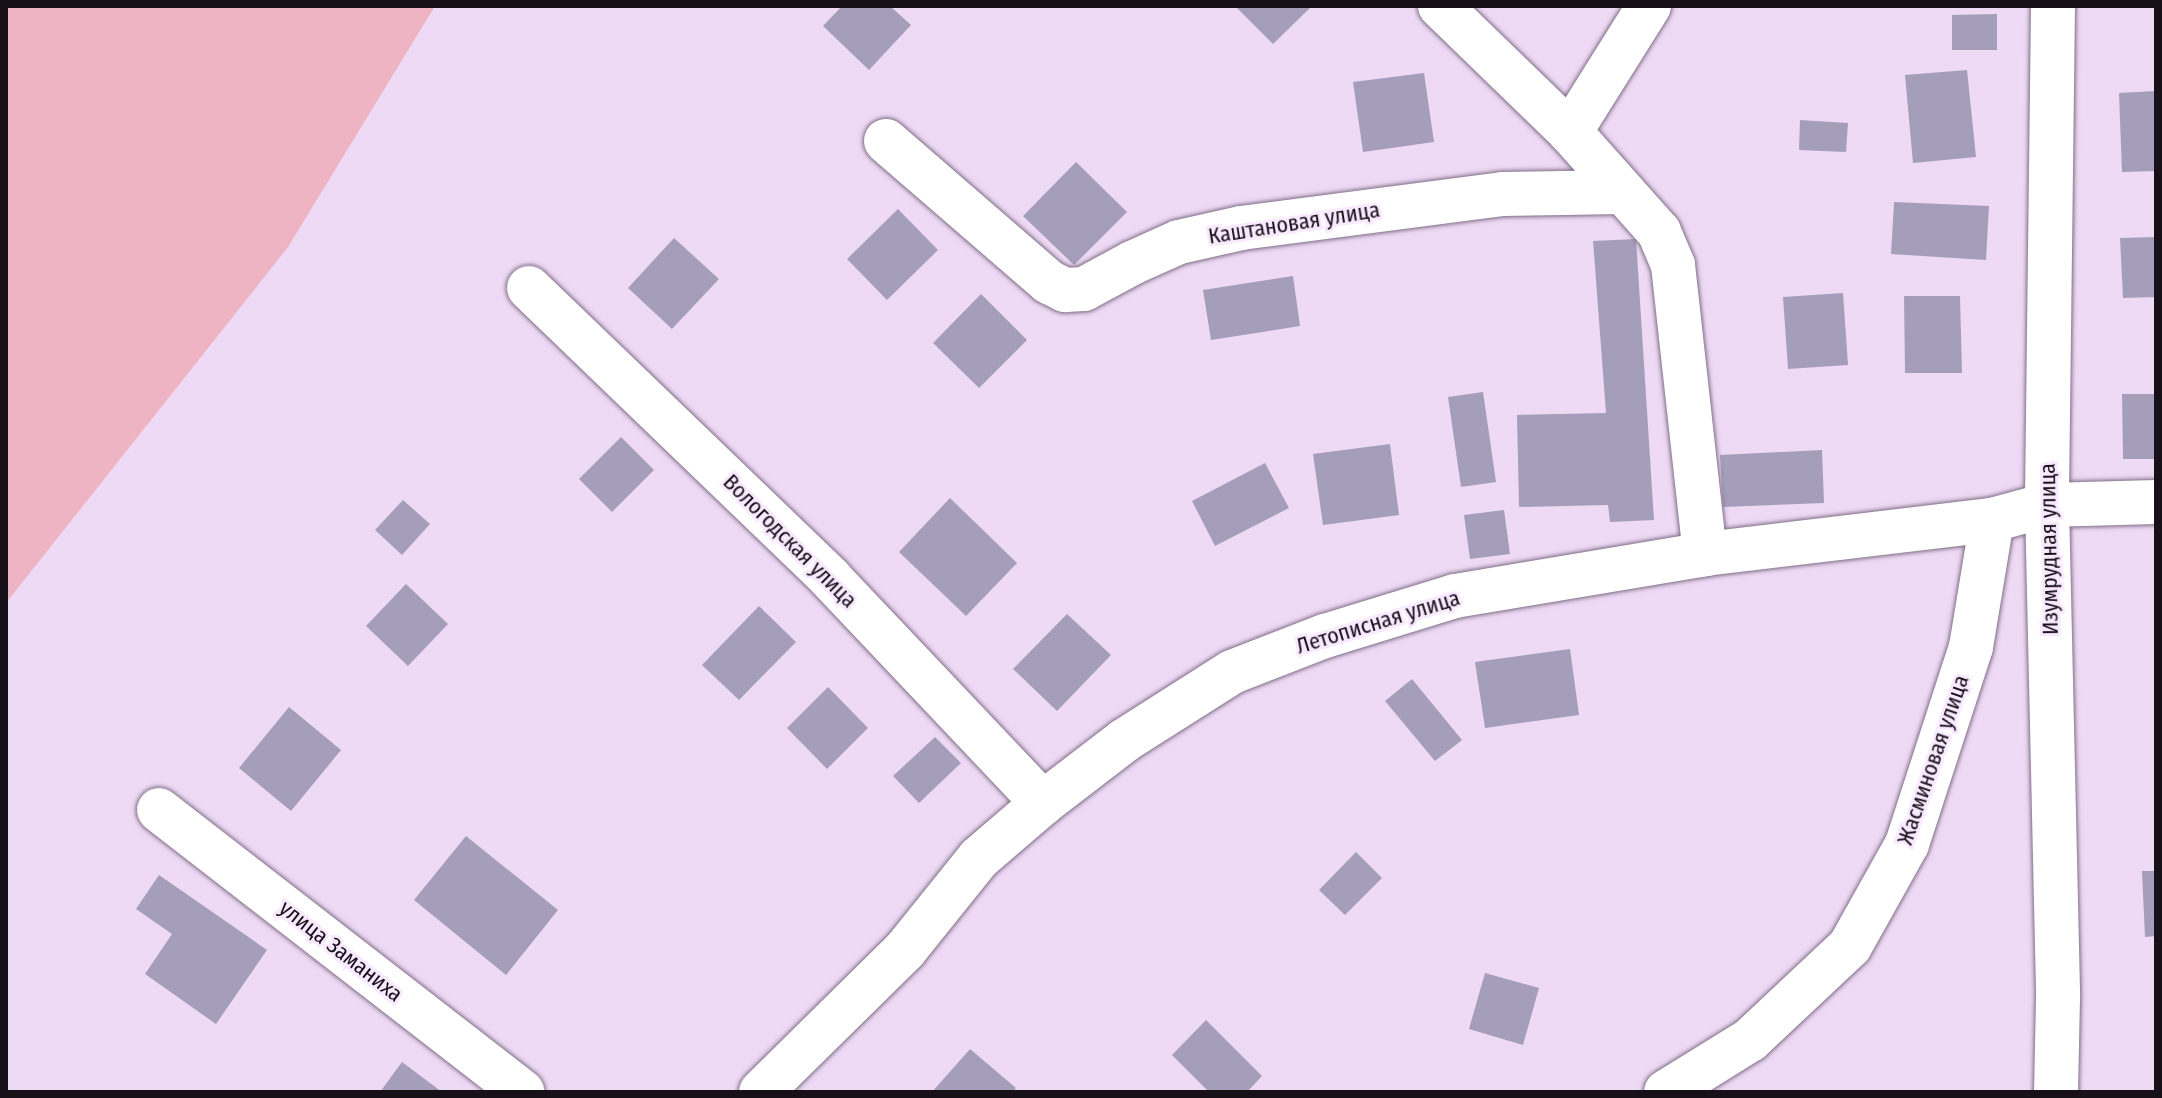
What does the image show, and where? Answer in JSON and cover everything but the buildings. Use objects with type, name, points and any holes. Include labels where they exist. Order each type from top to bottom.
[{"type":"street","points":[[1440,6],[1570,132],[1659,232],[1673,265],[1705,554]]},
{"type":"street","points":[[1570,132],[1649,6]]},
{"type":"street","name":"Изумрудная улица","points":[[2053,6],[2047,505],[2058,998],[2056,1092]]},
{"type":"street","name":"Каштановая улица","points":[[886,141],[1049,282],[1065,290],[1084,289],[1179,242],[1241,228],[1503,194],[1623,192]]},
{"type":"street","name":"Вологодская улица","points":[[529,288],[830,578],[1043,803]]},
{"type":"street","name":"Летописная улица","points":[[761,1092],[905,950],[979,858],[1043,803],[1125,740],[1232,672],[1325,636],[1455,596],[1705,554],[1992,520],[2047,505],[2156,502]]},
{"type":"street","name":"Жасминовая улица","points":[[1666,1092],[1750,1040],[1850,946],[1912,829],[1971,647],[1992,520]]},
{"type":"street","name":"улица Заманиха","points":[[159,810],[522,1092]]},
{"type":"shaded area","points":[[6,6],[435,6],[288,247],[6,603]]}]
